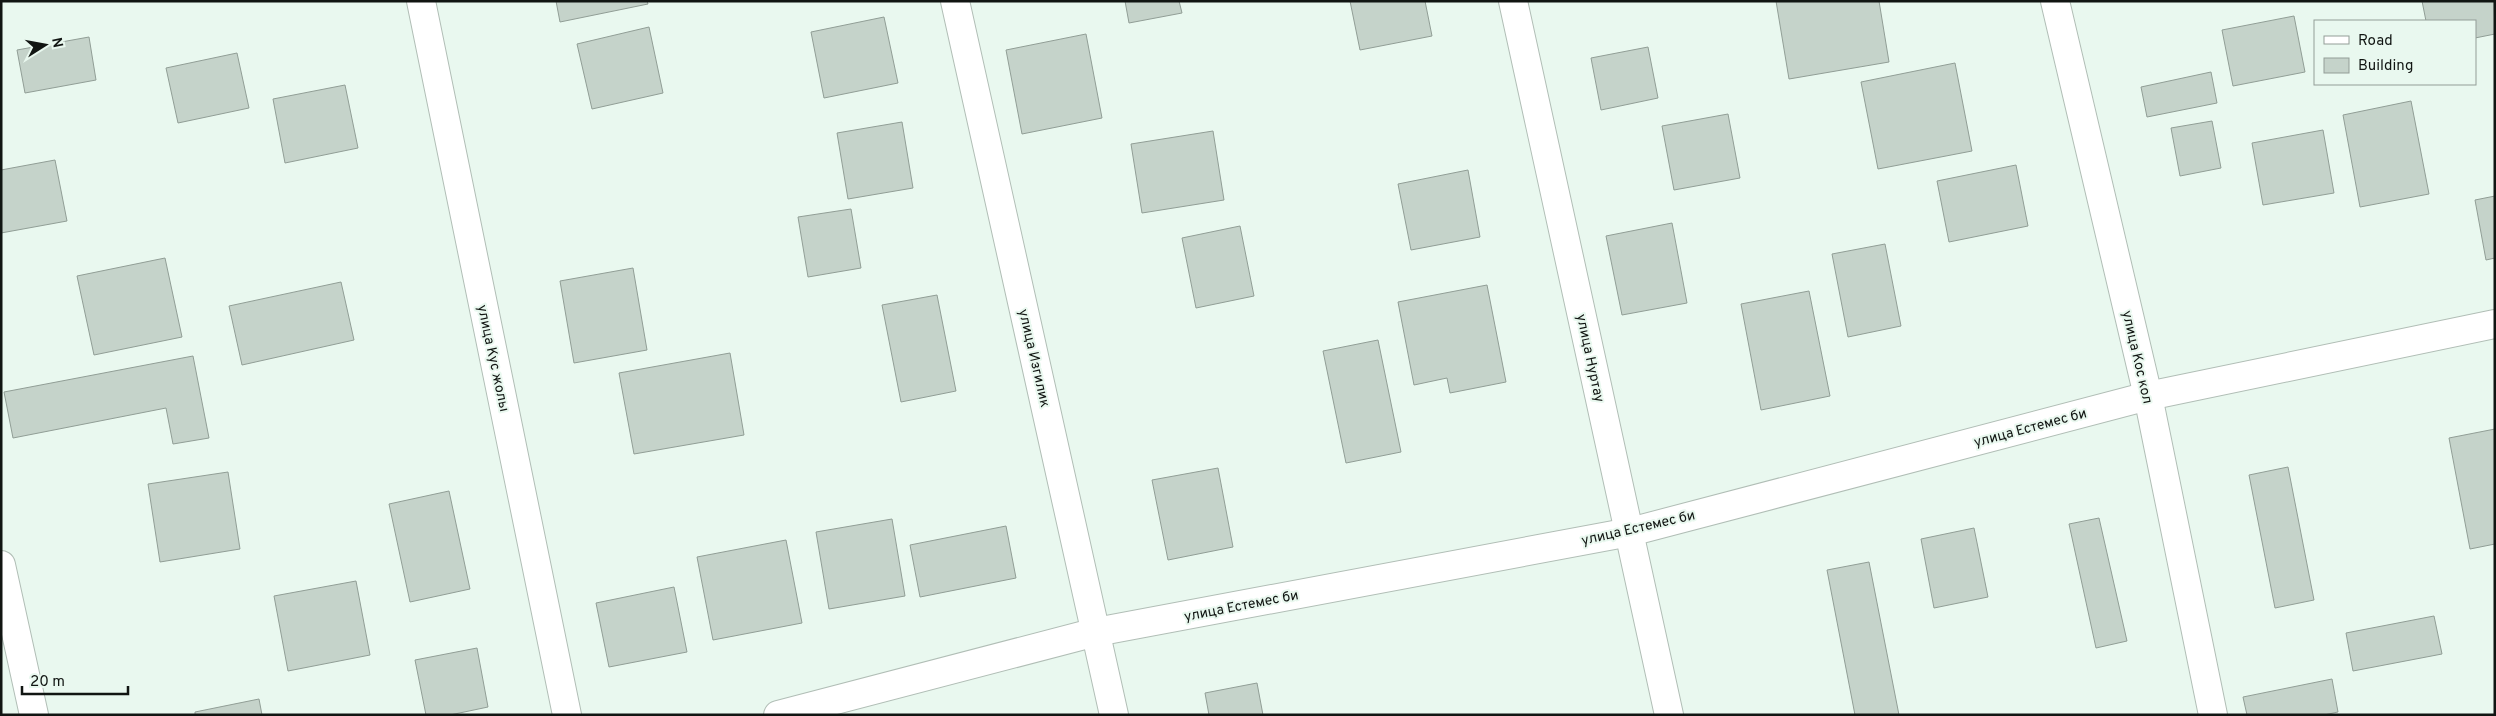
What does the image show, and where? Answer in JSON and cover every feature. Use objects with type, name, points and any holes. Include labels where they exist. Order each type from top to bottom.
[{"type":"street","name":"улица Кус жолы","points":[[421,1],[567,715]]},
{"type":"street","name":"улица Изгилик","points":[[955,1],[1114,715]]},
{"type":"street","name":"улица Нуртау","points":[[1513,1],[1669,715]]},
{"type":"street","name":"улица Кос кол","points":[[2055,1],[2148,396],[2213,715]]},
{"type":"street","name":"улица Естемес би","points":[[778,715],[1096,632],[1630,532],[2148,396],[2495,324]]},
{"type":"street","points":[[1,565],[34,715]]},
{"type":"building","points":[[556,1],[647,1],[648,4],[560,22]]},
{"type":"building","points":[[1125,1],[1179,1],[1182,13],[1129,23]]},
{"type":"building","points":[[1350,1],[1425,1],[1432,36],[1360,50]]},
{"type":"building","points":[[1776,1],[1879,1],[1889,62],[1789,79]]},
{"type":"building","points":[[2422,1],[2494,1],[2495,34],[2476,38],[2476,20],[2426,20]]},
{"type":"building","points":[[2294,16],[2305,72],[2233,86],[2222,30]]},
{"type":"building","points":[[884,17],[898,83],[824,98],[811,32]]},
{"type":"building","points":[[649,27],[663,93],[592,109],[577,44]]},
{"type":"building","points":[[1086,34],[1102,118],[1022,134],[1006,50]]},
{"type":"building","points":[[89,37],[96,80],[25,93],[17,50]]},
{"type":"building","points":[[1648,47],[1658,98],[1601,110],[1591,58]]},
{"type":"building","points":[[237,53],[249,108],[178,123],[166,68]]},
{"type":"building","points":[[1955,63],[1972,151],[1878,169],[1861,82]]},
{"type":"building","points":[[2211,72],[2217,103],[2147,117],[2141,87]]},
{"type":"building","points":[[345,85],[358,148],[285,163],[273,99]]},
{"type":"building","points":[[2411,101],[2429,194],[2360,207],[2343,115]]},
{"type":"building","points":[[1728,114],[1740,178],[1674,190],[1662,126]]},
{"type":"building","points":[[2212,121],[2221,168],[2180,176],[2171,128]]},
{"type":"building","points":[[902,122],[913,188],[848,199],[837,133]]},
{"type":"building","points":[[2323,130],[2334,193],[2263,205],[2252,143]]},
{"type":"building","points":[[1213,131],[1224,200],[1142,213],[1131,144]]},
{"type":"building","points":[[55,160],[67,221],[1,233],[1,170]]},
{"type":"building","points":[[2016,165],[2028,226],[1949,242],[1937,181]]},
{"type":"building","points":[[1468,170],[1480,237],[1411,250],[1398,184]]},
{"type":"building","points":[[2495,196],[2495,258],[2486,260],[2475,200]]},
{"type":"building","points":[[851,209],[861,268],[808,277],[798,217]]},
{"type":"building","points":[[1672,223],[1687,303],[1622,315],[1606,236]]},
{"type":"building","points":[[1240,226],[1254,296],[1196,308],[1182,238]]},
{"type":"building","points":[[1885,244],[1901,326],[1848,337],[1832,254]]},
{"type":"building","points":[[165,258],[182,337],[94,355],[77,276]]},
{"type":"building","points":[[633,268],[647,350],[574,363],[560,281]]},
{"type":"building","points":[[341,282],[354,340],[242,365],[229,306]]},
{"type":"building","points":[[1487,285],[1506,382],[1450,393],[1447,378],[1414,385],[1398,302]]},
{"type":"building","points":[[1809,291],[1830,396],[1761,410],[1741,304]]},
{"type":"building","points":[[937,295],[956,391],[901,402],[882,305]]},
{"type":"building","points":[[1378,340],[1401,452],[1346,463],[1323,351]]},
{"type":"building","points":[[730,353],[744,435],[634,454],[619,373]]},
{"type":"building","points":[[193,356],[209,438],[173,444],[166,408],[13,438],[4,392]]},
{"type":"building","points":[[2495,429],[2495,544],[2470,549],[2449,438]]},
{"type":"building","points":[[2288,467],[2314,600],[2275,608],[2249,475]]},
{"type":"building","points":[[1218,468],[1233,547],[1168,560],[1152,480]]},
{"type":"building","points":[[228,472],[240,549],[160,562],[148,484]]},
{"type":"building","points":[[449,491],[470,589],[410,602],[389,504]]},
{"type":"building","points":[[2099,518],[2127,641],[2096,648],[2069,524]]},
{"type":"building","points":[[892,519],[905,596],[829,609],[816,532]]},
{"type":"building","points":[[1006,526],[1016,578],[920,597],[910,545]]},
{"type":"building","points":[[1974,528],[1988,597],[1934,608],[1921,539]]},
{"type":"building","points":[[786,540],[802,623],[713,640],[697,557]]},
{"type":"building","points":[[1869,562],[1899,715],[1855,715],[1827,570]]},
{"type":"building","points":[[356,581],[370,655],[288,671],[274,596]]},
{"type":"building","points":[[674,587],[687,652],[609,667],[596,603]]},
{"type":"building","points":[[2434,616],[2442,654],[2353,671],[2346,633]]},
{"type":"building","points":[[477,648],[488,707],[450,715],[426,715],[415,660]]},
{"type":"building","points":[[2332,679],[2338,712],[2324,715],[2247,715],[2243,697]]},
{"type":"building","points":[[1257,683],[1263,715],[1209,715],[1205,693]]},
{"type":"building","points":[[259,699],[262,715],[195,715],[195,712]]}]
